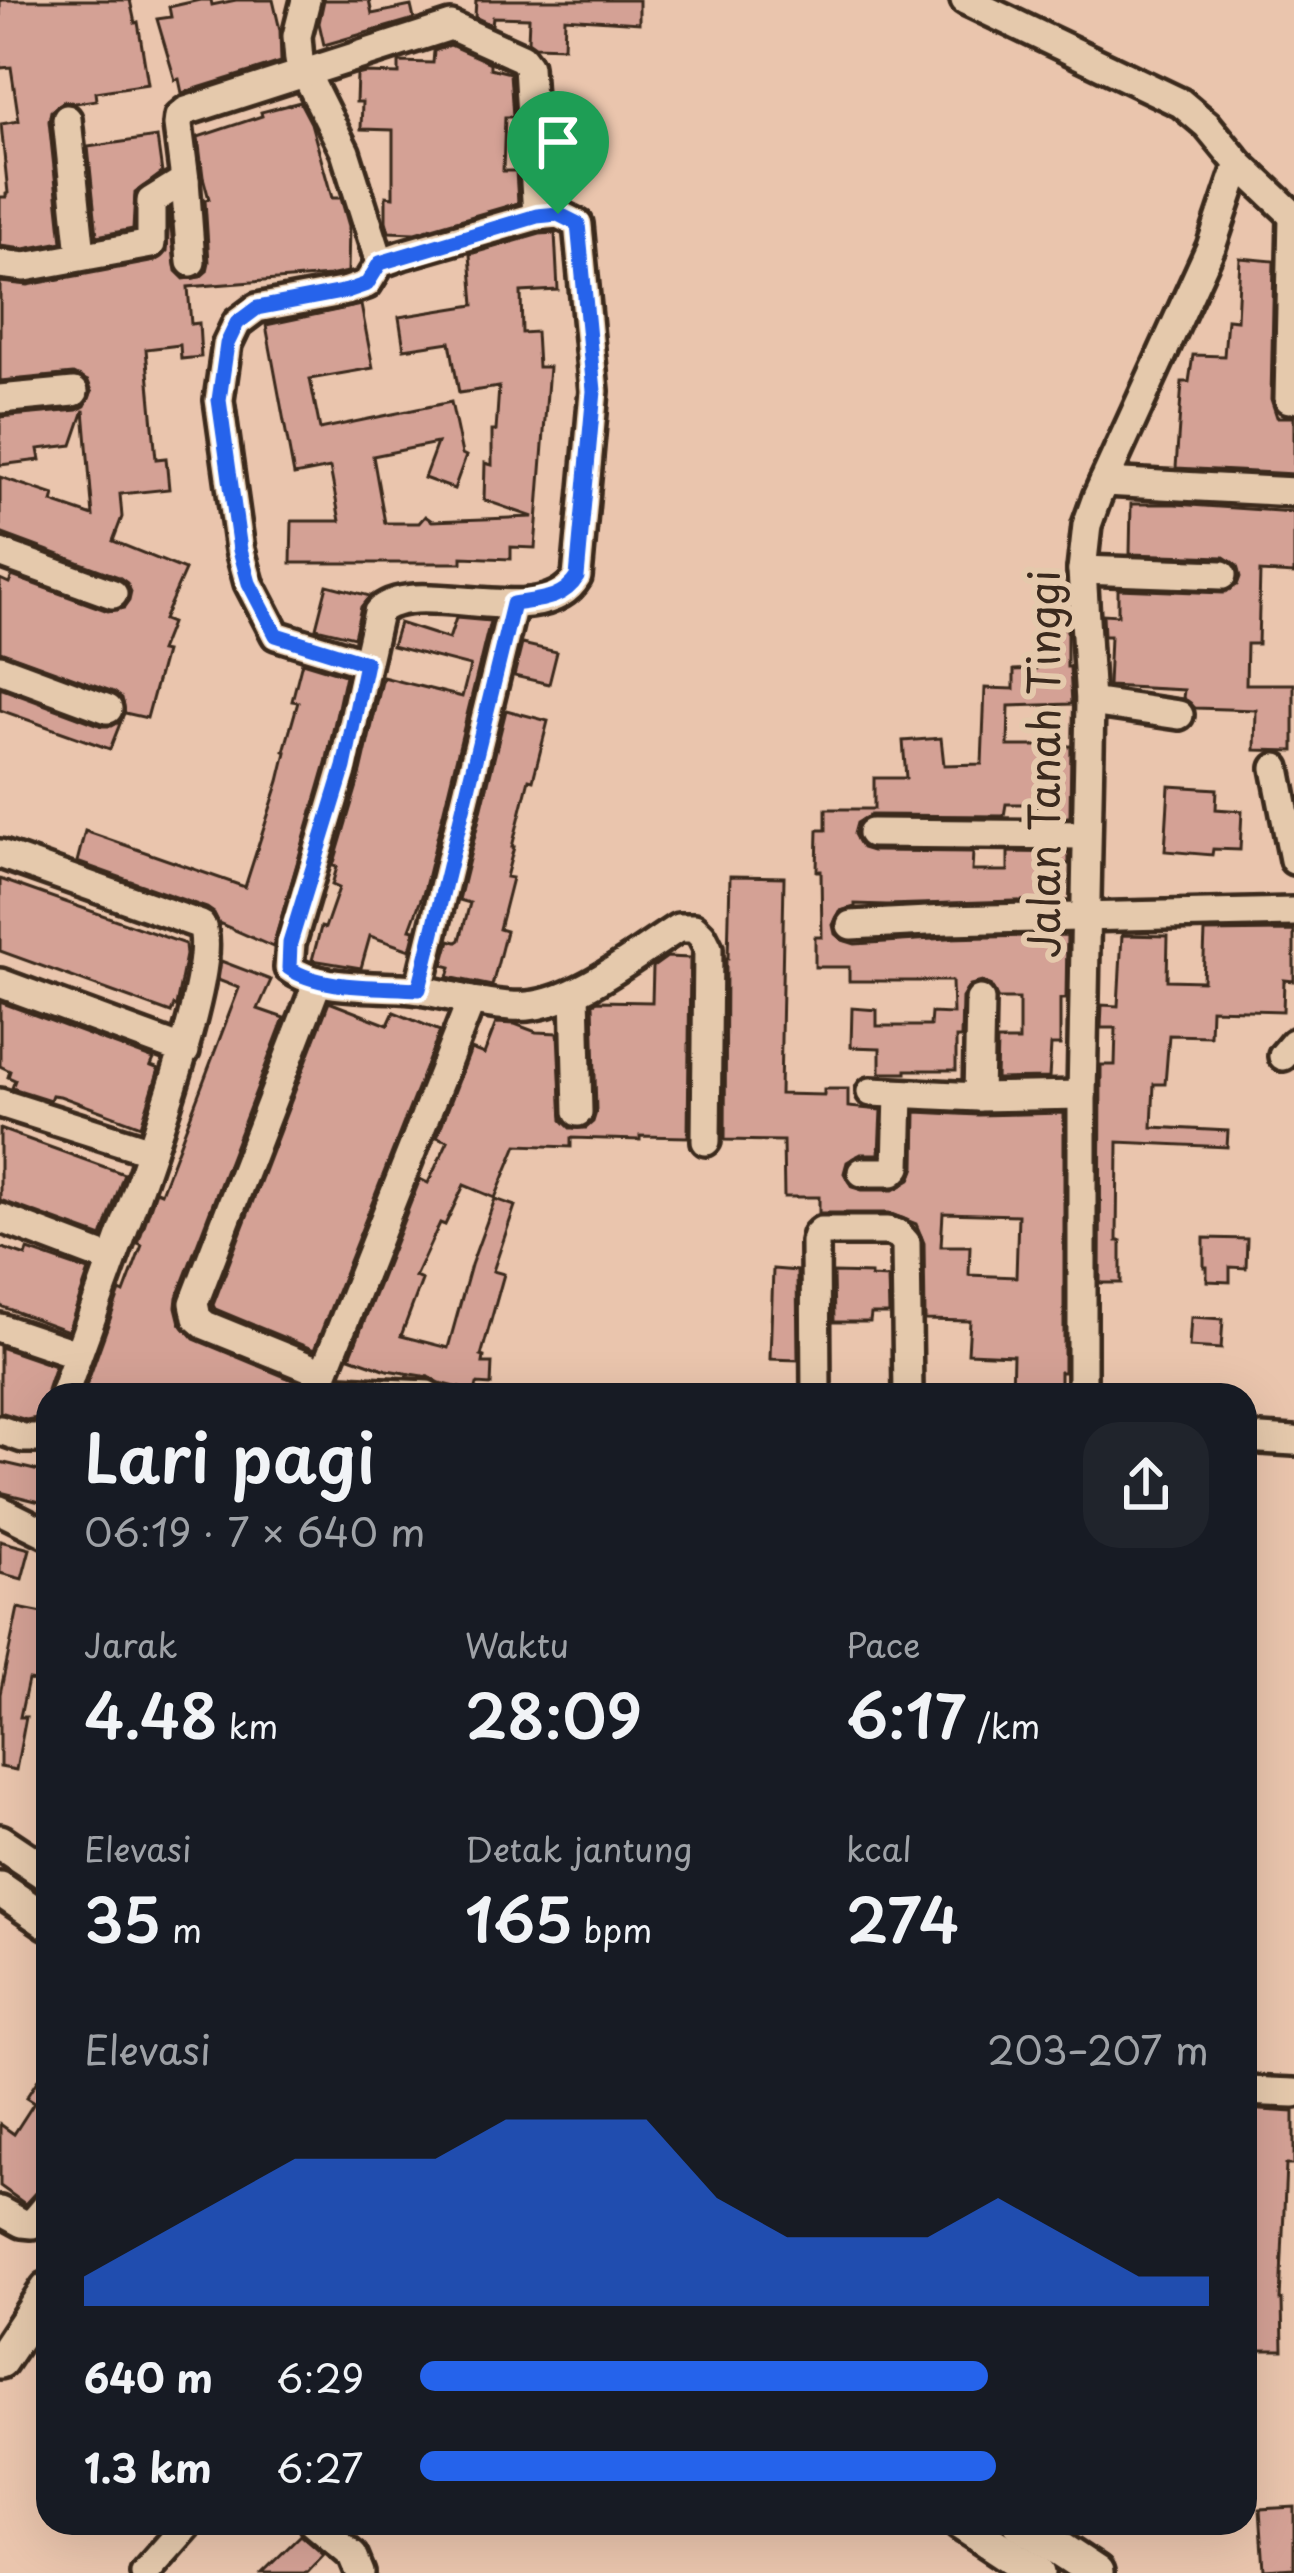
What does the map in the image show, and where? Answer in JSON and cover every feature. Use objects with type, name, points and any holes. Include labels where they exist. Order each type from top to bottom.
[{"type":"main road","points":[[0,1842],[36,1866]]},
{"type":"main road","points":[[0,1889],[36,1914]]},
{"type":"main road","points":[[0,2362],[36,2307]]},
{"type":"main road","points":[[979,2535],[1037,2573]]},
{"type":"main road","points":[[1039,2535],[1096,2573]]},
{"type":"street","points":[[306,0],[297,36],[299,60],[345,152],[380,263]]},
{"type":"street","points":[[965,0],[1181,103],[1293,216],[1288,400]]},
{"type":"street","points":[[191,262],[179,117],[452,13],[528,65],[537,216]]},
{"type":"street","points":[[67,119],[81,255]]},
{"type":"street","name":"Jalan Tanah Tinggi","points":[[1082,1383],[1090,701],[1082,570],[1088,525],[1104,482],[1211,247],[1239,164]]},
{"type":"street","points":[[0,264],[25,267],[151,244],[151,201],[184,180]]},
{"type":"street","points":[[366,663],[276,635],[249,583],[219,400],[227,344],[237,323],[257,308],[347,291],[367,284],[380,263],[537,216],[558,214],[578,224],[594,391],[577,577],[569,590],[513,604],[406,598],[387,603],[378,612],[344,767],[290,943],[289,968],[317,981],[419,989],[471,1001],[527,1006],[574,993],[678,928],[694,928],[707,948],[706,1141]]},
{"type":"street","points":[[0,399],[74,392]]},
{"type":"street","points":[[1104,482],[1294,492]]},
{"type":"street","points":[[0,553],[113,594]]},
{"type":"street","points":[[1082,570],[1222,575]]},
{"type":"street","points":[[419,989],[513,604]]},
{"type":"street","points":[[0,669],[109,710]]},
{"type":"street","points":[[1090,701],[1179,715]]},
{"type":"street","points":[[1276,767],[1294,860]]},
{"type":"street","points":[[872,833],[1086,835]]},
{"type":"street","points":[[0,854],[202,926],[207,935],[185,1051],[68,1383]]},
{"type":"street","points":[[851,926],[1294,912]]},
{"type":"street","points":[[313,1383],[205,1325],[197,1318],[194,1303],[317,981]]},
{"type":"street","points":[[0,983],[185,1051]]},
{"type":"street","points":[[574,993],[578,1112]]},
{"type":"street","points":[[978,1096],[980,1000]]},
{"type":"street","points":[[320,1383],[471,1001]]},
{"type":"street","points":[[862,1172],[892,1172],[897,1167],[885,1093],[1082,1095]]},
{"type":"street","points":[[0,1103],[151,1151]]},
{"type":"street","points":[[0,1218],[111,1260]]},
{"type":"street","points":[[816,1383],[815,1242],[821,1231],[888,1232],[906,1243],[908,1383]]},
{"type":"street","points":[[0,1328],[77,1354]]},
{"type":"street","points":[[0,1430],[36,1438]]},
{"type":"street","points":[[1257,1439],[1294,1441]]},
{"type":"street","points":[[0,1510],[36,1528]]},
{"type":"street","points":[[1257,2091],[1294,2093]]},
{"type":"street","points":[[0,2211],[22,2222],[32,2224],[36,2219]]},
{"type":"street","points":[[145,2573],[179,2535]]},
{"type":"street","points":[[328,2535],[352,2556],[360,2573]]},
{"type":"building","points":[[0,0],[130,0],[148,84],[95,92],[96,100],[64,101],[51,111],[62,242],[24,249],[0,246],[0,197],[8,193],[1,124],[19,121],[11,67],[0,68]]},
{"type":"building","points":[[211,0],[212,5],[273,0],[281,62],[182,93],[157,19],[171,17],[169,7]]},
{"type":"building","points":[[324,0],[369,0],[372,14],[411,6],[414,19],[324,45],[319,23]]},
{"type":"building","points":[[476,0],[639,0],[639,23],[565,18],[564,47],[535,46],[528,41],[529,18],[493,17],[492,25],[475,17]]},
{"type":"building","points":[[450,45],[490,63],[490,68],[510,73],[513,117],[505,117],[503,171],[516,171],[518,203],[415,233],[389,232],[386,196],[393,197],[393,130],[361,129],[357,75],[399,74],[399,62],[433,63],[434,51]]},
{"type":"building","points":[[300,102],[311,123],[332,198],[341,198],[349,226],[348,272],[188,287],[191,324],[199,323],[201,357],[181,359],[180,345],[146,349],[156,459],[166,458],[169,489],[120,494],[122,517],[113,541],[185,570],[163,620],[171,623],[160,651],[165,652],[147,718],[125,713],[122,698],[114,692],[0,651],[0,579],[9,583],[12,576],[108,611],[124,608],[131,592],[119,577],[0,533],[0,477],[54,495],[52,502],[93,516],[84,410],[72,445],[38,449],[40,460],[0,465],[0,417],[77,410],[85,406],[92,391],[88,381],[73,374],[0,381],[0,282],[28,285],[155,261],[167,251],[169,211],[176,271],[184,279],[200,277],[209,262],[205,200],[209,199],[198,137]]},
{"type":"building","points":[[157,137],[162,173],[135,193],[133,229],[97,236],[88,147]]},
{"type":"building","points":[[555,233],[558,290],[521,292],[522,333],[536,332],[538,367],[549,367],[535,548],[511,547],[511,559],[462,557],[462,563],[291,563],[292,521],[340,521],[330,468],[294,475],[266,325],[361,305],[373,368],[310,379],[320,429],[451,402],[466,456],[454,489],[424,478],[437,443],[373,456],[385,523],[419,523],[425,516],[432,521],[533,517],[484,500],[485,463],[492,465],[499,387],[459,393],[450,342],[404,349],[399,317],[474,305],[470,254]]},
{"type":"building","points":[[1240,258],[1274,261],[1271,399],[1277,417],[1294,417],[1294,474],[1176,468],[1182,382],[1189,382],[1193,355],[1224,356],[1227,319],[1237,320]]},
{"type":"building","points":[[1131,504],[1294,512],[1294,574],[1260,572],[1258,644],[1247,644],[1246,684],[1294,684],[1294,751],[1255,750],[1256,710],[1195,708],[1183,698],[1184,690],[1108,686],[1110,636],[1104,636],[1103,614],[1118,615],[1118,589],[1223,593],[1237,585],[1240,577],[1237,566],[1224,557],[1130,554]]},
{"type":"building","points":[[327,585],[370,596],[361,607],[354,637],[316,628]]},
{"type":"building","points":[[456,618],[490,621],[424,891],[410,929],[415,930],[410,950],[370,936],[361,968],[312,960],[339,888],[332,885],[337,867],[333,866],[383,677],[462,697],[470,666],[392,646],[399,623],[449,639]]},
{"type":"building","points":[[1038,626],[1067,628],[1072,704],[1009,706],[1008,746],[1071,746],[1070,817],[1037,817],[1037,804],[1006,804],[1004,816],[871,815],[857,823],[854,834],[862,848],[872,851],[973,852],[972,871],[1008,871],[1008,852],[1069,853],[1069,864],[1049,864],[1049,900],[855,904],[840,911],[833,925],[835,934],[855,944],[1067,935],[1066,999],[1060,999],[1060,1045],[1051,1045],[1049,1078],[996,1079],[997,1041],[1019,1041],[1019,999],[998,999],[990,985],[982,982],[970,985],[962,998],[956,1070],[880,1073],[880,1048],[851,1047],[852,1008],[877,1010],[877,1026],[930,1026],[931,1013],[953,1014],[952,981],[849,981],[849,967],[815,967],[815,937],[822,937],[818,830],[826,830],[826,809],[874,809],[874,778],[906,778],[903,741],[941,738],[944,765],[982,764],[985,688],[1014,689],[1014,670],[1036,669]]},
{"type":"building","points":[[522,644],[557,652],[549,684],[514,676]]},
{"type":"building","points":[[302,662],[345,675],[326,763],[273,947],[219,923],[207,908],[77,862],[85,831],[245,887],[279,781],[298,702],[292,701]]},
{"type":"building","points":[[0,688],[102,726],[121,721],[110,749],[0,710]]},
{"type":"building","points":[[506,710],[548,721],[512,847],[506,877],[512,878],[499,929],[506,931],[492,986],[448,977],[451,967],[443,965],[450,940],[460,940],[470,903],[459,900]]},
{"type":"building","points":[[1169,786],[1217,789],[1216,809],[1242,811],[1240,850],[1213,849],[1212,855],[1165,851]]},
{"type":"building","points":[[730,876],[784,877],[780,1094],[824,1095],[824,1089],[848,1089],[848,1107],[881,1110],[879,1154],[861,1154],[847,1162],[844,1173],[852,1187],[893,1190],[910,1180],[915,1167],[916,1112],[1064,1113],[1064,1372],[1060,1372],[1060,1383],[1012,1383],[1013,1355],[968,1353],[970,1321],[925,1320],[924,1243],[916,1224],[889,1213],[819,1213],[819,1197],[784,1197],[783,1141],[725,1140]],"holes":[[[943,1213],[1018,1215],[1016,1277],[969,1275],[970,1246],[941,1246]]]},
{"type":"building","points":[[0,879],[185,944],[171,1013],[0,951]]},
{"type":"building","points":[[1294,931],[1294,981],[1284,980],[1283,1011],[1211,1009],[1210,1036],[1169,1035],[1165,1084],[1154,1084],[1152,1127],[1228,1131],[1227,1147],[1118,1142],[1121,1283],[1100,1283],[1101,1065],[1115,1065],[1116,1028],[1101,1028],[1102,1005],[1118,1006],[1122,935],[1168,936],[1167,980],[1203,981],[1205,932]]},
{"type":"building","points":[[667,957],[690,958],[688,1137],[571,1138],[571,1147],[517,1145],[495,1198],[464,1185],[415,1277],[422,1280],[401,1336],[448,1348],[495,1199],[515,1206],[493,1271],[504,1274],[481,1356],[483,1363],[492,1363],[491,1383],[440,1383],[350,1357],[420,1179],[428,1183],[448,1141],[437,1137],[471,1049],[484,1054],[496,1023],[558,1033],[562,1120],[570,1128],[586,1128],[596,1112],[593,1003],[652,1002],[653,967]]},
{"type":"building","points":[[221,961],[271,980],[258,1009],[284,1018],[176,1307],[180,1323],[194,1339],[300,1383],[87,1383],[142,1245],[138,1243],[156,1191],[161,1193],[239,988],[218,980]]},
{"type":"building","points":[[0,1002],[154,1059],[151,1066],[159,1069],[141,1126],[60,1096],[52,1095],[50,1100],[12,1088],[15,1080],[0,1066]]},
{"type":"building","points":[[329,1002],[388,1025],[394,1012],[440,1031],[314,1350],[213,1305]]},
{"type":"building","points":[[0,1129],[124,1174],[102,1237],[0,1200]]},
{"type":"building","points":[[1204,1238],[1247,1239],[1246,1268],[1230,1267],[1230,1282],[1207,1281]]},
{"type":"building","points":[[0,1247],[26,1256],[28,1250],[89,1271],[68,1331],[0,1306]]},
{"type":"building","points":[[773,1269],[797,1271],[798,1360],[770,1359]]},
{"type":"building","points":[[833,1273],[888,1278],[889,1314],[871,1314],[870,1322],[834,1322]]},
{"type":"building","points":[[1191,1317],[1223,1319],[1221,1349],[1189,1347]]},
{"type":"building","points":[[0,1347],[55,1366],[49,1383],[36,1383],[36,1418],[0,1412]]},
{"type":"building","points":[[0,1462],[36,1470],[36,1501],[0,1492]]},
{"type":"building","points":[[0,1541],[30,1549],[22,1579],[0,1573]]},
{"type":"building","points":[[18,1608],[36,1612],[36,1676],[35,1681],[28,1680],[20,1717],[26,1717],[16,1770],[0,1767],[0,1694]]},
{"type":"building","points":[[36,2083],[36,2193],[25,2204],[0,2186],[0,2124],[14,2134],[34,2103],[26,2098]]},
{"type":"building","points":[[1257,2110],[1294,2112],[1294,2165],[1286,2165],[1280,2300],[1283,2350],[1257,2350]]},
{"type":"building","points":[[1294,2507],[1294,2568],[1264,2570],[1260,2509]]},
{"type":"building","points":[[301,2535],[324,2555],[307,2573],[262,2573]]},
{"type":"route","points":[[558,214],[578,224],[594,391],[577,577],[569,590],[513,604],[419,989],[317,981],[289,968],[290,943],[344,767],[366,663],[276,635],[249,583],[219,400],[227,344],[237,323],[257,308],[347,291],[367,284],[380,263],[537,216],[558,214]]}]
